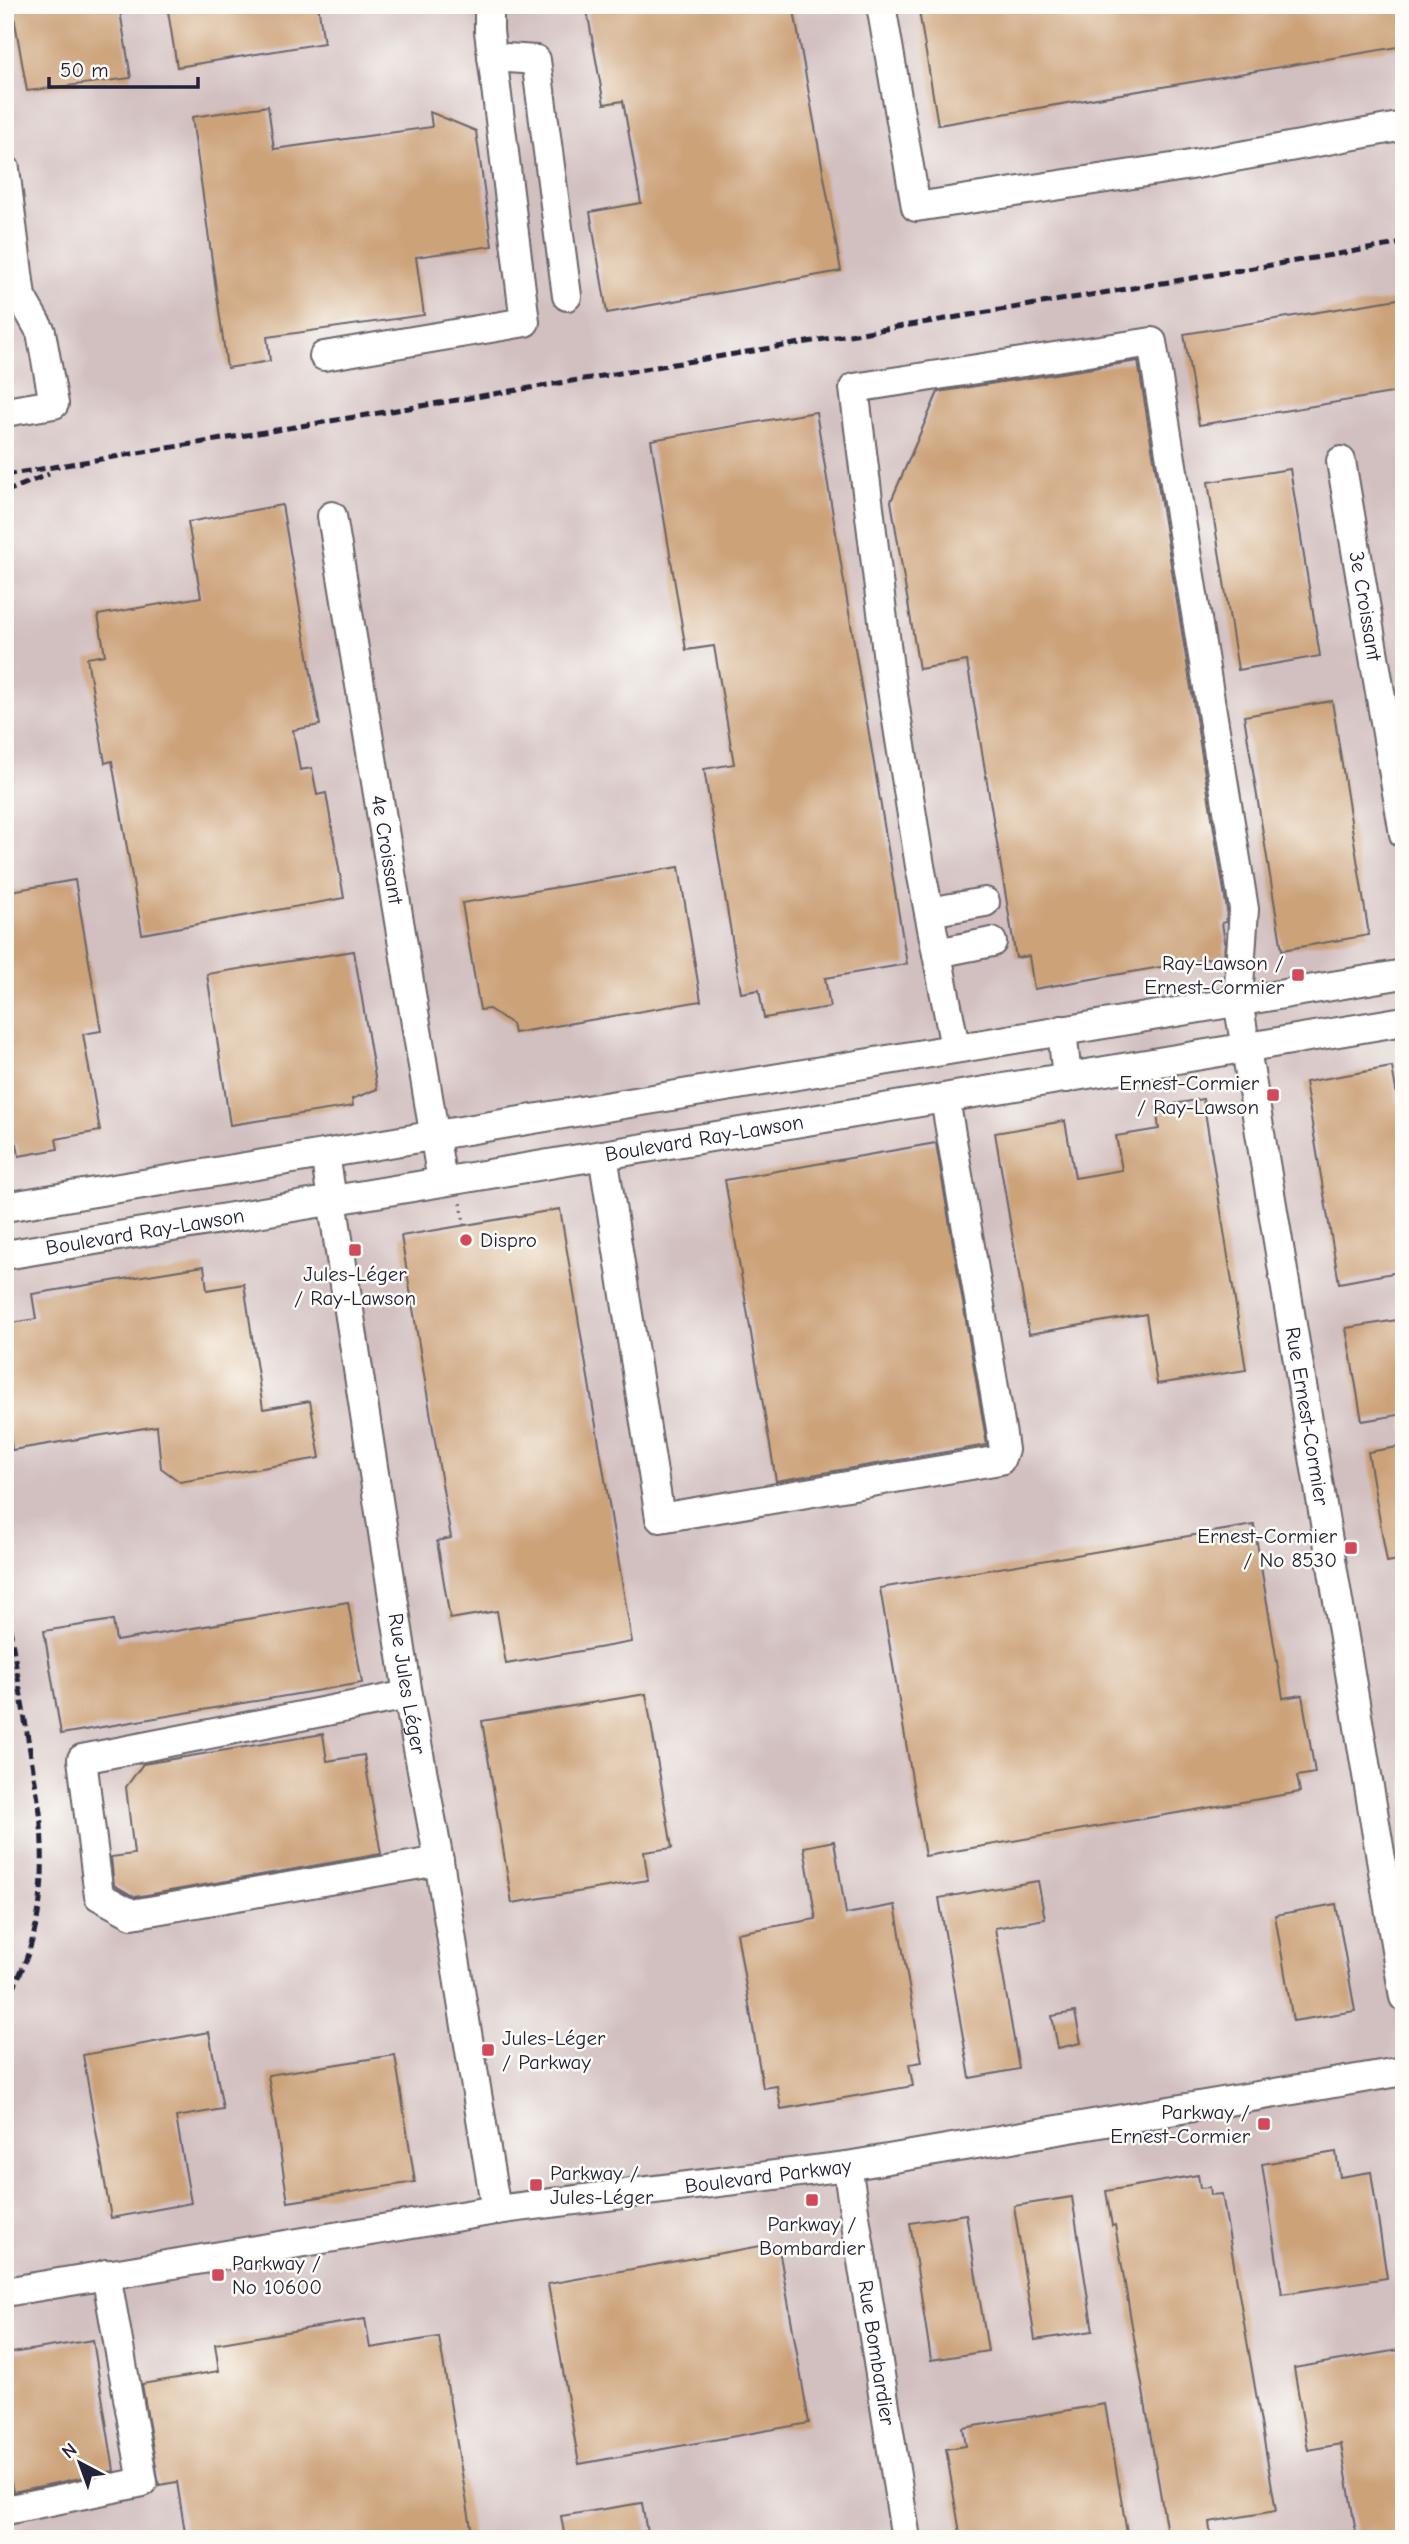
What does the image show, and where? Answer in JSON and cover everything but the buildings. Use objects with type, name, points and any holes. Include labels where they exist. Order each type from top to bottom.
[{"type":"street","points":[[881,5],[916,207],[1185,166],[1404,126]]},
{"type":"street","points":[[490,31],[536,60],[567,296]]},
{"type":"street","points":[[324,356],[525,322],[490,31]]},
{"type":"street","points":[[5,169],[21,297],[41,332],[54,404],[5,412]]},
{"type":"street","name":"Rue Ernest-Cormier","points":[[929,912],[890,676],[854,388],[1152,342],[1244,909],[1238,1001],[1404,1997]]},
{"type":"street","name":"3e Croissant","points":[[1341,461],[1404,834]]},
{"type":"street","name":"4e Croissant","points":[[332,516],[442,1181]]},
{"type":"street","points":[[955,1047],[929,912],[985,902]]},
{"type":"street","points":[[937,953],[992,942]]},
{"type":"street","points":[[5,1207],[1404,974]]},
{"type":"street","name":"Boulevard Ray-Lawson","points":[[5,1255],[1404,1021]]},
{"type":"street","points":[[1062,1030],[1067,1078]]},
{"type":"street","points":[[696,1092],[705,1138]]},
{"type":"street","points":[[603,1155],[660,1518],[1000,1460],[1004,1450],[1002,1435],[945,1099]]},
{"type":"street","name":"Rue Jules Léger","points":[[325,1154],[408,1695],[439,1861],[496,2210]]},
{"type":"street","points":[[408,1695],[82,1759],[99,1896],[132,1914],[439,1861]]},
{"type":"street","name":"Boulevard Parkway","points":[[5,2292],[496,2210],[847,2166],[1404,2071]]},
{"type":"street","name":"Rue Bombardier","points":[[847,2166],[906,2539]]},
{"type":"street","points":[[5,2506],[6,2510],[143,2482],[106,2274]]},
{"type":"shaded area","points":[[5,5],[1404,5],[1404,2539],[5,2539]]},
{"type":"railway","points":[[5,475],[1404,243]]},
{"type":"railway","points":[[5,492],[49,474]]},
{"type":"railway","points":[[5,1598],[42,1838],[41,1887],[34,1934],[27,1957],[5,2003]]},
{"type":"place","name":"Ray-Lawson / Ernest-Cormier","points":[[1298,975]]},
{"type":"place","name":"Ernest-Cormier / Ray-Lawson","points":[[1273,1095]]},
{"type":"place","name":"Dispro","points":[[466,1240]]},
{"type":"place","name":"Jules-Léger / Ray-Lawson","points":[[355,1250]]},
{"type":"place","name":"Ernest-Cormier / No 8530","points":[[1351,1548]]},
{"type":"place","name":"Jules-Léger / Parkway","points":[[488,2050]]},
{"type":"place","name":"Parkway / Ernest-Cormier","points":[[1264,2124]]},
{"type":"place","name":"Parkway / Jules-Léger","points":[[536,2185]]},
{"type":"place","name":"Parkway / Bombardier","points":[[812,2200]]},
{"type":"place","name":"Parkway / No 10600","points":[[218,2275]]}]
